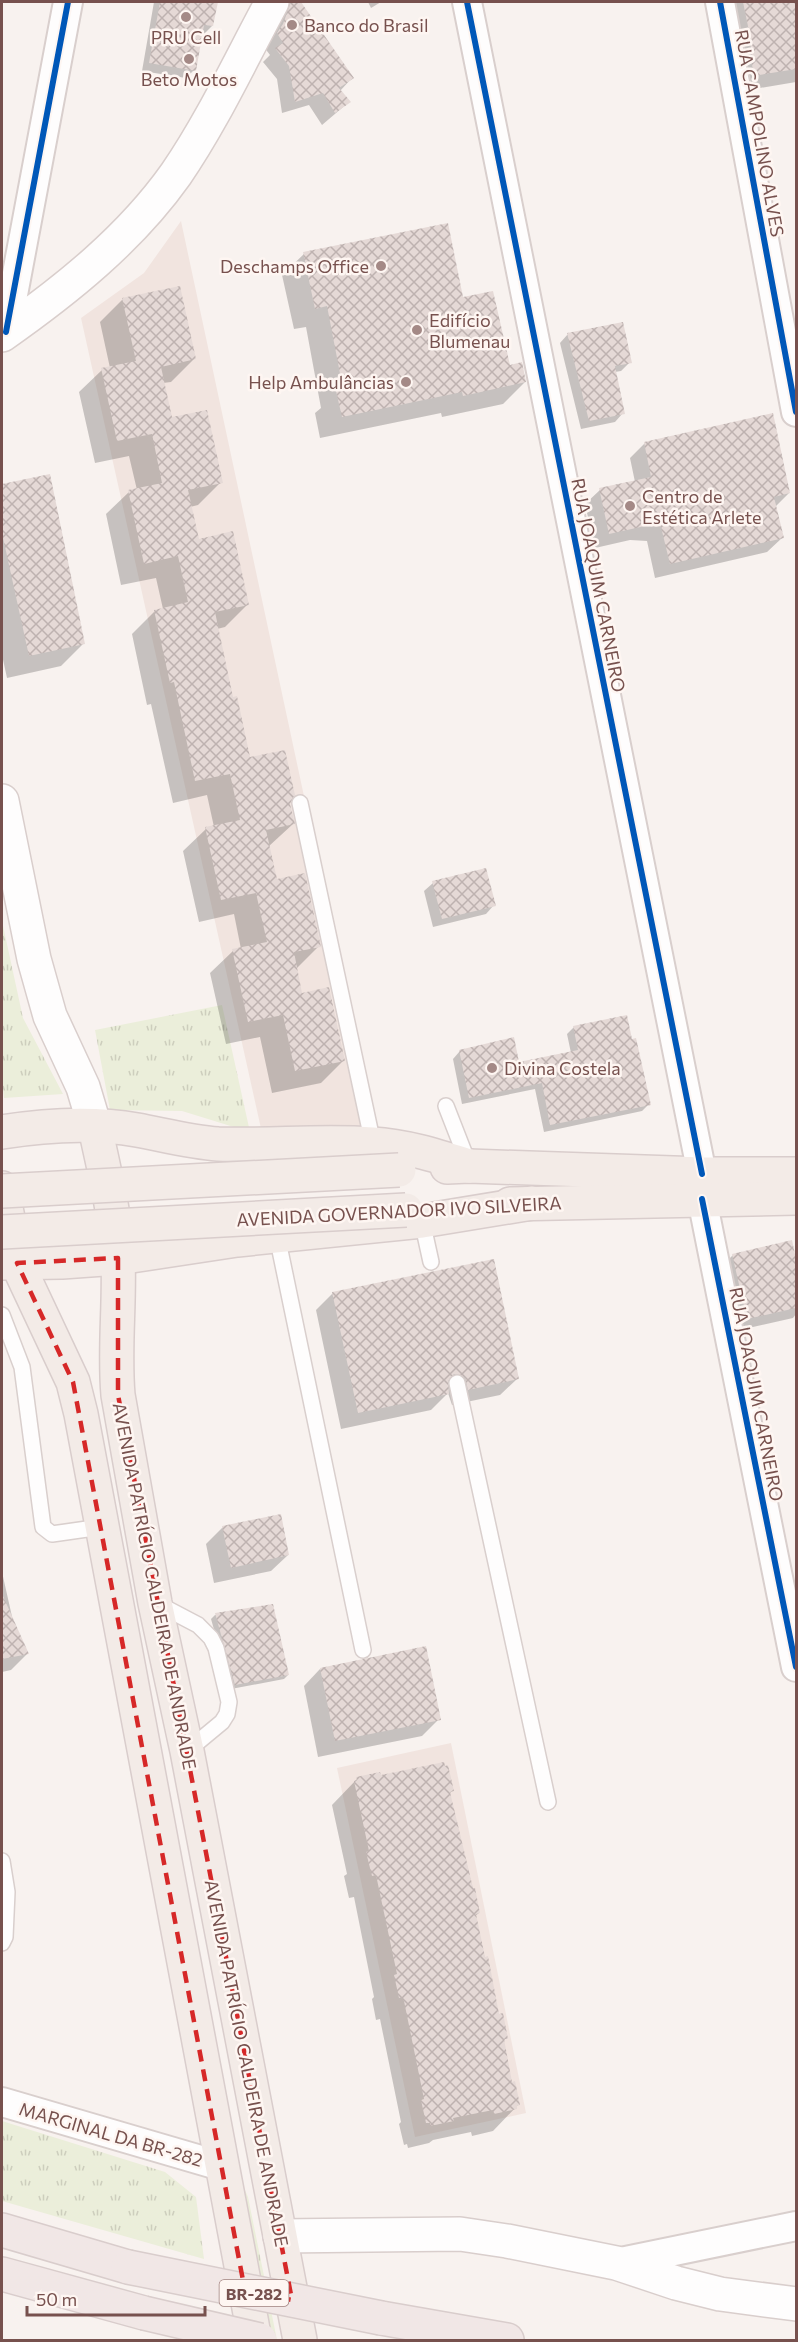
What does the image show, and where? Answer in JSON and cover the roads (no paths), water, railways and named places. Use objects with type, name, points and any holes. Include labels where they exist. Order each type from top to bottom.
[{"type":"highway","name":"BR-282","points":[[2,2229],[128,2267],[381,2318],[507,2340]]},
{"type":"highway","name":"BR-282","points":[[2,2274],[144,2313],[260,2340]]},
{"type":"main road","points":[[4,334],[92,265],[150,206],[176,173],[198,137],[272,2]]},
{"type":"main road","name":"AVENIDA PATRÍCIO CALDEIRA DE ANDRADE","points":[[2,801],[34,959],[50,1016],[83,1087],[95,1127],[112,1204],[118,1258],[115,1361],[118,1395],[155,1603],[187,1751],[300,2340]]},
{"type":"main road","points":[[2,1132],[38,1126],[95,1127],[136,1130],[216,1143],[373,1143],[421,1150],[469,1166]]},
{"type":"main road","name":"AVENIDA GOVERNADOR IVO SILVEIRA","points":[[2,1190],[469,1166],[702,1186],[796,1198]]},
{"type":"main road","name":"AVENIDA GOVERNADOR IVO SILVEIRA","points":[[2,1232],[414,1216],[796,1174]]},
{"type":"main road","points":[[2,1190],[10,1263],[72,1382],[81,1414],[255,2340]]},
{"type":"main road","points":[[10,1263],[118,1258],[414,1216]]},
{"type":"main road","points":[[221,2166],[269,2179]]},
{"type":"main road","points":[[280,2236],[460,2234],[517,2242],[616,2263],[676,2283],[720,2294],[796,2304]]},
{"type":"street","points":[[4,334],[68,2]]},
{"type":"street","name":"RUA JOAQUIM CARNEIRO","points":[[467,2],[796,1667]]},
{"type":"street","name":"RUA CAMPOLINO ALVES","points":[[720,2],[796,412]]},
{"type":"street","name":"MARGINAL DA BR-282","points":[[2,2102],[221,2166]]},
{"type":"street","points":[[616,2263],[796,2226]]},
{"type":"lane","points":[[300,803],[373,1143]]},
{"type":"lane","points":[[446,1106],[469,1166]]},
{"type":"lane","points":[[414,1216],[431,1262]]},
{"type":"lane","points":[[277,1236],[363,1650]]},
{"type":"lane","points":[[2,1315],[22,1367],[43,1527],[52,1534],[101,1527]]},
{"type":"lane","points":[[457,1383],[548,1802]]},
{"type":"lane","points":[[155,1603],[198,1625],[211,1638],[216,1648],[229,1702],[227,1714],[222,1722],[187,1751]]},
{"type":"lane","points":[[2,1861],[7,1892],[5,1936],[2,1943]]},
{"type":"place","name":"PRU Cell","points":[[186,17]]},
{"type":"place","name":"Banco do Brasil","points":[[292,25]]},
{"type":"place","name":"Beto Motos","points":[[189,59]]},
{"type":"place","name":"Deschamps Office","points":[[381,266]]},
{"type":"place","name":"Edifício Blumenau","points":[[417,330]]},
{"type":"place","name":"Help Ambulâncias","points":[[406,382]]},
{"type":"place","name":"Centro de Estética Arlete","points":[[630,506]]},
{"type":"place","name":"Divina Costela","points":[[492,1068]]}]
